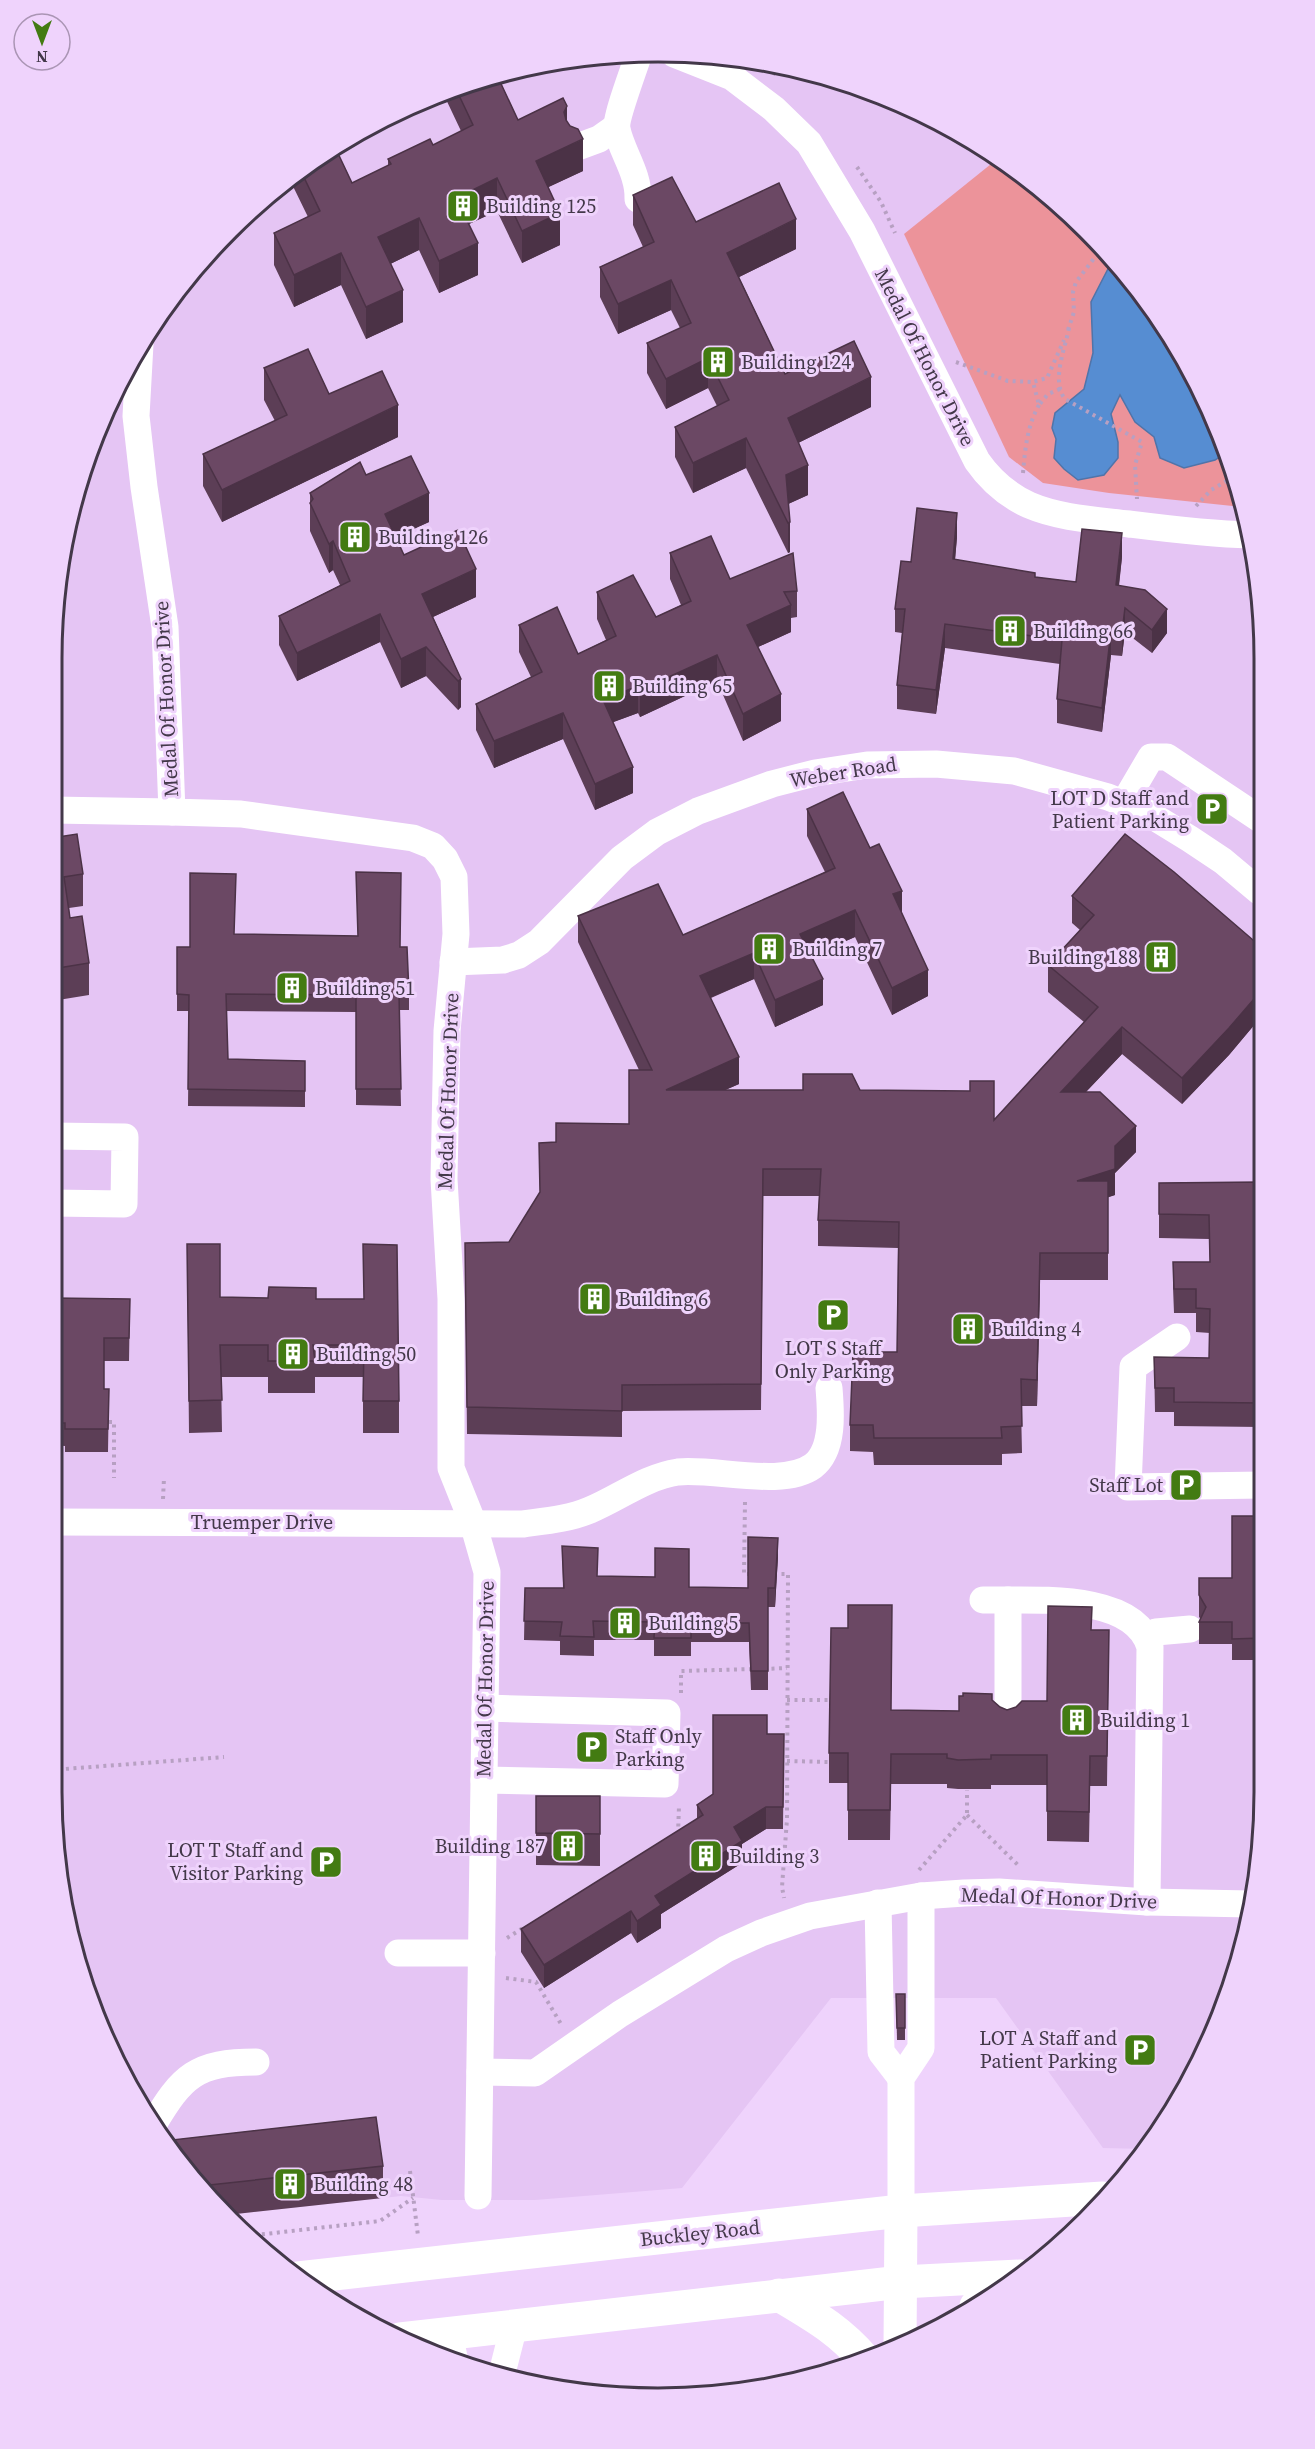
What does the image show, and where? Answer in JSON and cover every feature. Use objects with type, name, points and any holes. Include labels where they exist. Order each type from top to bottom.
[{"type":"main road","name":"Buckley Road","points":[[312,2276],[902,2211],[1092,2199]]},
{"type":"main road","points":[[900,2336],[902,2211]]},
{"type":"main road","points":[[452,2348],[514,2326],[901,2282],[1003,2277]]},
{"type":"main road","points":[[779,2295],[828,2324],[847,2339],[858,2352]]},
{"type":"street","points":[[580,146],[599,139],[616,127],[636,63]]},
{"type":"street","name":"Medal Of Honor Drive","points":[[738,68],[774,109],[809,143],[821,161],[862,231],[977,461],[988,477],[1018,499],[1047,512],[1105,522],[1240,535]]},
{"type":"street","points":[[616,127],[632,168],[638,199]]},
{"type":"street","name":"Medal Of Honor Drive","points":[[136,369],[136,416],[165,627],[172,812],[241,814],[413,838],[434,846],[445,859],[454,877],[456,934],[447,1031],[444,1179],[451,1299],[451,1468],[473,1523],[487,1572],[484,1780],[493,1947],[480,2072],[478,2196]]},
{"type":"street","points":[[1124,803],[1151,757],[1167,757],[1254,815]]},
{"type":"street","name":"Weber Road","points":[[453,962],[503,960],[519,955],[539,942],[622,858],[657,832],[698,811],[772,784],[815,773],[867,765],[904,763],[965,765],[1024,773],[1124,803],[1146,812],[1190,839],[1254,887]]},
{"type":"street","points":[[62,810],[172,812]]},
{"type":"street","points":[[62,1136],[125,1137],[124,1204],[62,1203]]},
{"type":"street","points":[[1177,1337],[1133,1367],[1128,1487],[1254,1485]]},
{"type":"street","name":"Truemper Drive","points":[[62,1522],[523,1524],[558,1520],[587,1511],[642,1483],[677,1472],[745,1474],[781,1478],[813,1466],[823,1452],[828,1437],[829,1388]]},
{"type":"street","points":[[1008,1724],[995,1600],[1092,1604],[1113,1610],[1129,1619],[1148,1638],[1150,1647],[1147,1902]]},
{"type":"street","points":[[1148,1638],[1156,1632],[1190,1629]]},
{"type":"street","points":[[484,1780],[665,1784],[667,1713],[485,1708]]},
{"type":"street","points":[[902,2211],[902,2078],[921,2048],[919,1884]]},
{"type":"street","name":"Medal Of Honor Drive","points":[[480,2072],[535,2073],[620,2014],[726,1949],[760,1933],[810,1916],[878,1903],[919,1884],[1147,1902],[1243,1904]]},
{"type":"street","points":[[878,1903],[882,2052],[902,2078]]},
{"type":"street","points":[[398,1953],[493,1947]]},
{"type":"street","points":[[158,2117],[173,2092],[196,2072],[225,2062],[256,2062]]},
{"type":"street","points":[[504,2367],[514,2326]]},
{"type":"path","points":[[1097,255],[1076,282],[1073,292],[1074,312],[1058,382],[1065,399],[1142,442],[1135,472],[1137,504],[1144,504]]},
{"type":"path","points":[[1039,405],[1033,382],[1047,378],[1069,328]]},
{"type":"path","points":[[1022,480],[1026,440],[1033,415],[1048,394],[1061,392]]},
{"type":"path","points":[[1190,509],[1194,508],[1211,490],[1226,481]]},
{"type":"path","points":[[109,1422],[114,1422],[114,1478]]},
{"type":"path","points":[[163,1508],[164,1478]]},
{"type":"path","points":[[745,1498],[744,1574],[755,1574]]},
{"type":"path","points":[[766,1574],[788,1574],[786,1854],[782,1887],[787,1903]]},
{"type":"path","points":[[681,1694],[681,1671],[788,1668]]},
{"type":"path","points":[[787,1700],[830,1700]]},
{"type":"path","points":[[62,1769],[224,1757]]},
{"type":"path","points":[[787,1761],[829,1762]]},
{"type":"path","points":[[919,1884],[967,1815],[967,1790]]},
{"type":"path","points":[[669,1839],[679,1833],[680,1799]]},
{"type":"path","points":[[967,1815],[1022,1869]]},
{"type":"path","points":[[493,1947],[533,1922]]},
{"type":"path","points":[[503,1977],[536,1982],[561,2023],[559,2030]]},
{"type":"path","points":[[410,2171],[418,2238]]},
{"type":"path","points":[[259,2235],[380,2221],[413,2198]]},
{"type":"shaded area","points":[[658,62],[696,63],[774,73],[849,93],[886,107],[956,141],[1020,185],[1079,236],[1130,295],[1174,360],[1208,429],[1233,503],[1248,580],[1254,658],[1254,1792],[1248,1869],[1242,1908],[1222,1983],[1208,2020],[1174,2090],[1134,2149],[1103,2148],[996,1998],[831,1998],[682,2188],[535,2200],[442,2200],[401,2196],[237,2214],[185,2154],[141,2090],[107,2020],[93,1983],[73,1908],[63,1830],[62,1792],[62,658],[63,619],[73,541],[93,466],[107,429],[141,359],[162,326],[209,265],[236,236],[265,209],[326,162],[360,141],[429,107],[466,93],[541,73],[619,63]]},
{"type":"shaded area","points":[[991,164],[1050,209],[1106,265],[1153,326],[1174,360],[1208,429],[1234,506],[1109,493],[1043,483],[1009,457],[904,234]]},
{"type":"water","points":[[1108,268],[1153,326],[1174,360],[1192,394],[1219,457],[1184,468],[1160,458],[1154,437],[1135,422],[1120,395],[1111,414],[1118,442],[1118,458],[1104,475],[1078,480],[1054,458],[1056,439],[1052,428],[1055,413],[1084,389],[1093,353],[1091,302]]},
{"type":"building","points":[[501,83],[518,120],[563,98],[567,106],[564,112],[566,120],[570,126],[578,129],[583,139],[536,161],[560,213],[522,231],[497,178],[456,198],[478,243],[439,261],[419,218],[378,237],[403,290],[366,307],[341,253],[294,275],[274,233],[320,211],[304,178],[338,154],[352,183],[391,164],[388,159],[430,139],[433,145],[473,125],[459,96],[466,93]]},
{"type":"building","points":[[672,177],[696,222],[779,183],[796,219],[727,253],[785,374],[854,341],[871,377],[788,418],[808,465],[786,475],[790,522],[788,523],[746,438],[693,463],[675,427],[729,400],[708,358],[666,379],[647,343],[691,323],[671,280],[618,304],[600,267],[654,242],[633,195]]},
{"type":"building","points":[[308,349],[329,394],[382,371],[398,405],[222,490],[203,454],[287,415],[264,368]]},
{"type":"building","points":[[411,456],[429,493],[385,514],[404,555],[458,530],[476,569],[422,594],[461,679],[458,681],[426,647],[401,659],[380,614],[297,653],[279,616],[350,581],[333,541],[329,544],[310,503],[313,499],[310,493],[360,462],[366,475]]},
{"type":"building","name":"Building 66","points":[[917,508],[957,513],[953,559],[1035,573],[1035,577],[1076,582],[1082,529],[1122,533],[1116,585],[1145,590],[1167,609],[1152,630],[1125,608],[1122,632],[1111,631],[1102,708],[1057,699],[1062,640],[945,624],[936,690],[897,685],[905,609],[895,609],[901,561],[911,562]]},
{"type":"building","name":"Building 65","points":[[711,536],[730,579],[793,553],[797,591],[784,592],[791,605],[747,625],[781,694],[743,714],[717,655],[640,690],[638,686],[603,700],[633,767],[595,784],[563,713],[494,741],[476,704],[542,672],[519,625],[557,607],[578,654],[616,636],[597,592],[633,575],[656,617],[691,601],[670,553]]},
{"type":"building","points":[[843,792],[870,848],[879,844],[902,891],[893,894],[928,970],[892,988],[855,910],[800,934],[823,979],[775,1000],[754,953],[700,976],[739,1057],[666,1090],[803,1090],[803,1074],[852,1074],[860,1090],[970,1091],[970,1081],[994,1081],[994,1120],[1098,1007],[1048,965],[1094,915],[1072,896],[1125,834],[1174,872],[1254,941],[1254,999],[1182,1078],[1122,1027],[1061,1092],[1100,1092],[1136,1126],[1115,1146],[1115,1169],[1077,1181],[1108,1181],[1108,1253],[1040,1253],[1037,1380],[1021,1379],[1022,1426],[1001,1427],[1002,1438],[874,1438],[873,1425],[850,1425],[853,1352],[897,1352],[899,1222],[818,1220],[821,1169],[763,1169],[761,1384],[622,1385],[622,1411],[467,1407],[465,1243],[509,1242],[540,1192],[539,1143],[556,1142],[556,1123],[629,1124],[629,1070],[652,1070],[578,916],[658,884],[683,935],[835,868],[807,809]]},
{"type":"building","points":[[77,834],[83,874],[64,877],[70,918],[82,916],[89,963],[62,967],[62,836]]},
{"type":"building","name":"Building 51","points":[[356,872],[401,873],[400,947],[407,947],[409,994],[399,994],[401,1089],[356,1089],[356,995],[226,994],[228,1059],[305,1061],[305,1091],[188,1089],[189,995],[177,994],[177,947],[190,947],[190,873],[236,874],[234,934],[358,936]]},
{"type":"building","points":[[1254,1182],[1254,1403],[1174,1402],[1174,1388],[1155,1388],[1154,1357],[1209,1358],[1210,1309],[1196,1308],[1196,1289],[1174,1289],[1173,1262],[1210,1262],[1209,1215],[1159,1214],[1159,1183]]},
{"type":"building","name":"Building 50","points":[[187,1244],[220,1244],[220,1297],[268,1298],[269,1287],[316,1288],[316,1299],[364,1299],[363,1244],[397,1245],[399,1401],[363,1401],[364,1345],[313,1345],[315,1361],[268,1361],[268,1345],[220,1345],[222,1400],[189,1401]]},
{"type":"building","points":[[62,1298],[130,1299],[129,1338],[104,1338],[104,1389],[109,1389],[108,1429],[65,1429],[65,1423],[62,1423]]},
{"type":"building","points":[[1232,1516],[1254,1516],[1254,1638],[1232,1639],[1232,1622],[1199,1622],[1206,1607],[1199,1595],[1199,1578],[1232,1578]]},
{"type":"building","points":[[748,1537],[778,1538],[775,1588],[768,1588],[768,1671],[751,1671],[749,1623],[691,1623],[691,1638],[654,1638],[655,1622],[593,1621],[594,1637],[560,1636],[562,1622],[524,1621],[525,1588],[564,1588],[562,1546],[598,1548],[597,1576],[655,1577],[655,1548],[689,1549],[689,1587],[748,1588]]},
{"type":"building","name":"Building 1","points":[[848,1605],[892,1605],[891,1710],[959,1711],[959,1696],[963,1696],[963,1693],[992,1694],[992,1700],[1007,1710],[1016,1707],[1022,1701],[1047,1701],[1048,1606],[1092,1607],[1091,1630],[1109,1630],[1107,1756],[1090,1756],[1089,1812],[1047,1811],[1047,1755],[991,1755],[991,1759],[958,1760],[947,1758],[947,1754],[891,1754],[890,1810],[848,1810],[848,1753],[829,1753],[831,1628],[848,1628]]},
{"type":"building","name":"Building 3","points":[[713,1715],[767,1715],[767,1734],[784,1734],[783,1807],[766,1807],[734,1827],[742,1841],[655,1896],[661,1905],[637,1921],[631,1911],[544,1965],[521,1929],[703,1815],[697,1805],[713,1794]]},
{"type":"building","points":[[536,1796],[600,1796],[600,1834],[536,1833]]},
{"type":"building","points":[[896,1994],[905,1994],[905,2028],[897,2028]]},
{"type":"building","points":[[376,2117],[383,2166],[210,2185],[174,2140]]},
{"type":"place","name":"Building 125","points":[[463,206]]},
{"type":"place","name":"Building 124","points":[[718,362]]},
{"type":"place","name":"Building 126","points":[[355,537]]},
{"type":"place","name":"Building 66","points":[[1010,631]]},
{"type":"place","name":"Building 65","points":[[609,686]]},
{"type":"place","name":"LOT D Staff and Patient Parking","points":[[1212,809]]},
{"type":"place","name":"Building 7","points":[[769,949]]},
{"type":"place","name":"Building 188","points":[[1161,957]]},
{"type":"place","name":"Building 51","points":[[292,988]]},
{"type":"place","name":"Building 6","points":[[595,1299]]},
{"type":"place","name":"LOT S Staff Only Parking","points":[[833,1315]]},
{"type":"place","name":"Building 4","points":[[968,1329]]},
{"type":"place","name":"Building 50","points":[[293,1354]]},
{"type":"place","name":"Staff Lot","points":[[1186,1485]]},
{"type":"place","name":"Building 5","points":[[625,1623]]},
{"type":"place","name":"Building 1","points":[[1077,1720]]},
{"type":"place","name":"Staff Only Parking","points":[[592,1747]]},
{"type":"place","name":"Building 187","points":[[568,1846]]},
{"type":"place","name":"Building 3","points":[[706,1856]]},
{"type":"place","name":"LOT T Staff and Visitor Parking","points":[[326,1862]]},
{"type":"place","name":"LOT A Staff and Patient Parking","points":[[1140,2050]]},
{"type":"place","name":"Building 48","points":[[290,2184]]}]
